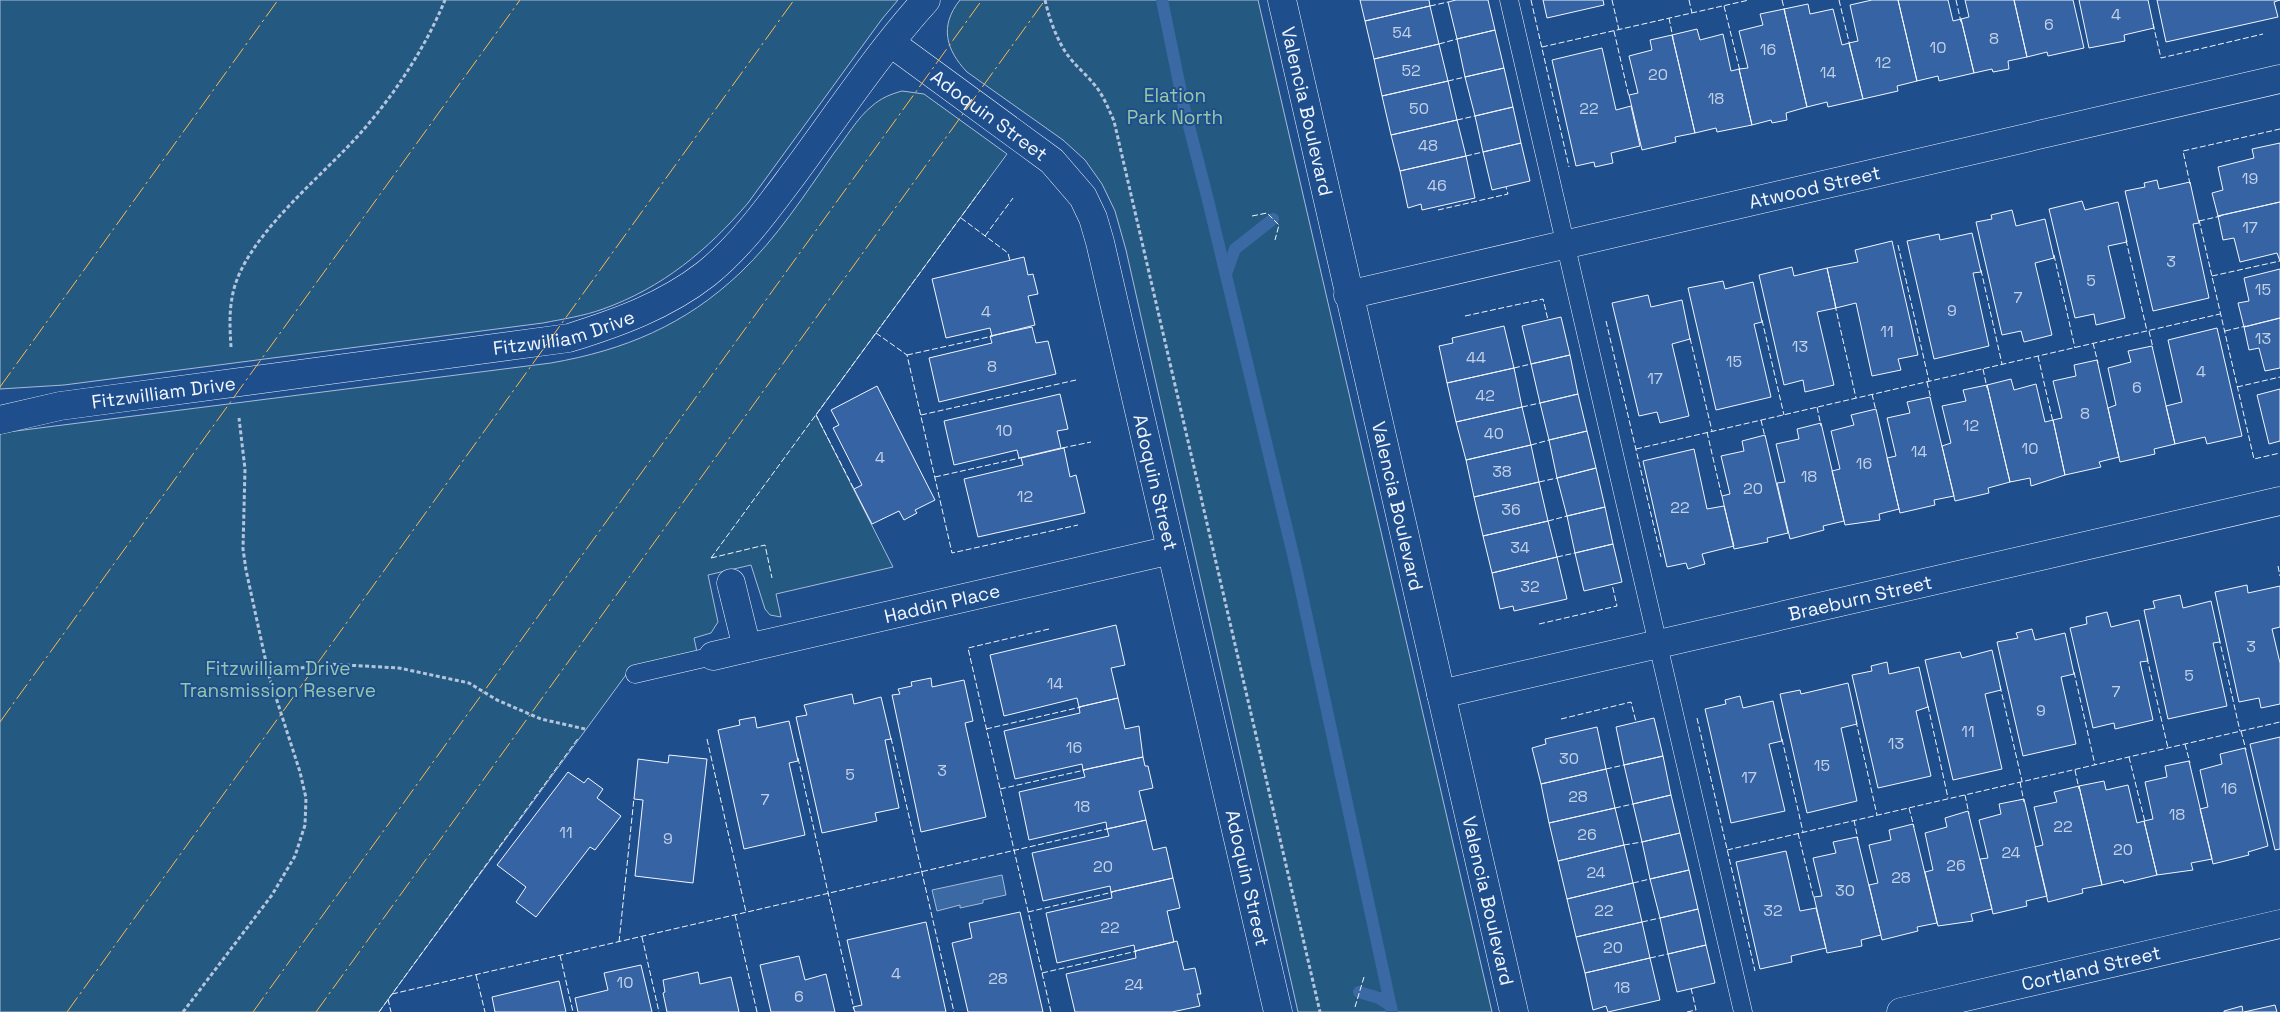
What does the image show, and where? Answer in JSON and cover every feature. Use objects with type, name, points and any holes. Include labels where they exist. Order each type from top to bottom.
[{"type":"street","name":"Fitzwilliam Drive","points":[[0,420],[60,406],[569,338],[619,322],[662,303],[705,275],[735,248],[770,206],[891,43],[926,0]]},
{"type":"street","name":"Valencia Boulevard","points":[[1282,0],[1348,295],[1514,1012]]},
{"type":"street","name":"Adoquin Street","points":[[891,43],[1036,148],[1070,180],[1093,218],[1170,550],[1216,733],[1278,1012]]},
{"type":"street","name":"Atwood Street","points":[[1348,295],[2280,79]]},
{"type":"street","name":"Fitzwilliam Drive","points":[[0,401],[60,406]]},
{"type":"street","name":"Braeburn Street","points":[[1441,694],[2280,501]]},
{"type":"street","name":"Haddin Place","points":[[713,656],[1170,550]]},
{"type":"street","points":[[731,583],[747,648]]},
{"type":"street","name":"Cortland Street","points":[[1901,1012],[2280,924]]},
{"type":"lane","points":[[1509,0],[1743,1012]]},
{"type":"lane","points":[[635,674],[713,656]]},
{"type":"path","points":[[183,1012],[272,895],[295,856],[304,825],[306,798],[300,772],[269,676],[246,570],[243,549],[245,469],[234,382],[230,328],[232,296],[240,273],[257,245],[281,214],[339,157],[391,96],[415,59],[445,0]]},
{"type":"path","points":[[269,676],[294,669],[327,664],[399,668],[469,683],[497,700],[541,719],[585,729]]},
{"type":"green space","points":[[0,0],[898,0],[882,19],[748,203],[733,220],[683,266],[664,279],[625,300],[588,314],[543,323],[64,385],[0,389]]},
{"type":"green space","name":"Elation Park North","points":[[960,0],[1258,0],[1492,1012],[1298,1012],[1126,250],[1115,211],[1102,184],[1085,160],[1063,140],[967,72],[960,64],[950,46],[947,28],[953,10]]},
{"type":"green space","name":"Fitzwilliam Drive Transmission Reserve","points":[[902,91],[924,94],[1007,154],[816,415],[893,567],[776,594],[781,617],[770,615],[765,609],[751,565],[708,575],[718,622],[711,633],[694,638],[697,652],[631,668],[379,1012],[0,1012],[0,433],[551,363],[578,358],[629,343],[676,321],[698,307],[740,273],[778,230],[861,116],[879,101]]},
{"type":"shaded area","points":[[1002,875],[1006,895],[983,900],[983,903],[960,908],[960,905],[937,911],[932,890]]},
{"type":"building","points":[[1360,0],[1429,0],[1430,6],[1365,21]]},
{"type":"building","points":[[1456,0],[1488,0],[1495,30],[1457,39],[1448,2]]},
{"type":"building","points":[[1543,0],[1603,0],[1604,5],[1547,18]]},
{"type":"building","points":[[1872,0],[1898,0],[1917,81],[1897,86],[1898,91],[1863,99],[1849,43],[1858,41],[1850,5]]},
{"type":"building","points":[[1898,0],[1948,0],[1953,21],[1961,19],[1974,73],[1939,81],[1938,76],[1917,81]]},
{"type":"building","points":[[1965,0],[2014,0],[2027,57],[2008,61],[2009,69],[1993,72],[1992,69],[1974,73],[1961,19],[1969,17]]},
{"type":"building","points":[[2014,0],[2073,0],[2084,48],[2048,56],[2047,52],[2027,57]]},
{"type":"building","points":[[2079,0],[2148,0],[2154,28],[2124,35],[2125,41],[2089,48]]},
{"type":"building","points":[[2157,0],[2280,0],[2274,2],[2278,17],[2166,42]]},
{"type":"building","points":[[1808,4],[1810,14],[1833,9],[1842,45],[1849,43],[1863,99],[1828,107],[1827,102],[1807,107],[1784,9]]},
{"type":"building","points":[[1430,6],[1439,44],[1374,59],[1365,21]]},
{"type":"building","points":[[1784,9],[1807,107],[1786,113],[1787,120],[1772,123],[1771,120],[1752,125],[1739,69],[1748,68],[1739,31],[1763,25],[1760,14]]},
{"type":"building","points":[[1697,29],[1700,40],[1723,34],[1731,71],[1739,69],[1752,125],[1717,132],[1716,128],[1695,133],[1672,35]]},
{"type":"building","points":[[1495,30],[1504,68],[1465,77],[1457,39]]},
{"type":"building","points":[[1672,35],[1695,133],[1675,137],[1676,142],[1642,150],[1629,95],[1638,93],[1629,56],[1652,50],[1650,40]]},
{"type":"building","points":[[1439,44],[1448,81],[1382,96],[1374,59]]},
{"type":"building","points":[[1602,48],[1616,110],[1631,106],[1640,146],[1611,153],[1613,163],[1595,167],[1594,162],[1576,166],[1552,60]]},
{"type":"building","points":[[1504,68],[1513,107],[1475,116],[1465,77]]},
{"type":"building","points":[[1448,81],[1457,120],[1391,135],[1382,96]]},
{"type":"building","points":[[1513,107],[1521,143],[1483,152],[1475,116]]},
{"type":"building","points":[[1457,120],[1466,156],[1400,171],[1391,135]]},
{"type":"building","points":[[1521,143],[1530,181],[1492,190],[1483,152]]},
{"type":"building","points":[[2280,143],[2280,202],[2218,216],[2212,193],[2223,190],[2218,167],[2254,158],[2252,149]]},
{"type":"building","points":[[1466,156],[1475,198],[1422,210],[1421,204],[1408,208],[1400,171]]},
{"type":"building","points":[[2157,180],[2159,189],[2190,182],[2199,223],[2193,224],[2209,298],[2153,311],[2125,191],[2145,187],[2144,183]]},
{"type":"building","points":[[2082,201],[2085,210],[2118,202],[2127,242],[2108,246],[2125,318],[2096,325],[2094,314],[2075,318],[2049,209]]},
{"type":"building","points":[[2280,202],[2280,261],[2277,253],[2240,262],[2234,238],[2223,240],[2218,216]]},
{"type":"building","points":[[2012,210],[2016,226],[2045,219],[2054,258],[2035,263],[2052,335],[2024,342],[2021,331],[2002,335],[1976,222],[1992,219],[1991,215]]},
{"type":"building","points":[[1972,233],[1981,272],[1973,273],[1989,346],[1934,359],[1907,241],[1939,234],[1940,240]]},
{"type":"building","points":[[1892,241],[1918,355],[1898,359],[1901,370],[1872,376],[1856,303],[1836,308],[1827,268],[1858,262],[1855,250]]},
{"type":"building","points":[[1024,257],[1028,275],[1033,274],[1038,294],[1028,296],[1035,325],[992,336],[990,328],[946,338],[932,279]]},
{"type":"building","points":[[1792,267],[1794,276],[1827,268],[1836,308],[1817,312],[1834,385],[1805,392],[1803,380],[1784,385],[1759,275]]},
{"type":"building","points":[[2280,269],[2280,318],[2244,327],[2238,303],[2249,301],[2244,278]]},
{"type":"building","points":[[1723,281],[1725,289],[1753,282],[1762,322],[1754,324],[1771,397],[1716,410],[1688,288]]},
{"type":"building","points":[[1648,295],[1651,307],[1682,300],[1690,339],[1672,344],[1689,416],[1660,423],[1657,412],[1639,416],[1612,303]]},
{"type":"building","points":[[1561,317],[1570,355],[1531,364],[1522,326]]},
{"type":"building","points":[[2280,318],[2280,368],[2265,371],[2259,348],[2249,350],[2244,327]]},
{"type":"building","points":[[1504,326],[1514,368],[1447,383],[1439,346],[1453,343],[1452,338]]},
{"type":"building","points":[[1032,327],[1036,343],[1048,341],[1056,374],[939,402],[929,358],[992,343],[990,336]]},
{"type":"building","points":[[2217,328],[2242,436],[2207,444],[2205,437],[2175,444],[2166,406],[2182,402],[2168,340]]},
{"type":"building","points":[[2152,346],[2175,444],[2154,449],[2155,454],[2120,462],[2108,408],[2116,405],[2108,368],[2131,362],[2128,351]]},
{"type":"building","points":[[1570,355],[1578,394],[1540,403],[1531,364]]},
{"type":"building","points":[[2097,360],[2119,457],[2099,462],[2101,467],[2065,475],[2053,420],[2062,418],[2053,381],[2076,376],[2074,365]]},
{"type":"building","points":[[1514,368],[1522,407],[1456,422],[1447,383]]},
{"type":"building","points":[[2011,379],[2014,390],[2036,384],[2045,422],[2053,420],[2065,475],[2031,486],[2030,478],[2010,482],[1987,385]]},
{"type":"building","points":[[1987,385],[2010,482],[1988,488],[1989,493],[1955,501],[1942,446],[1951,443],[1942,406],[1966,401],[1963,390]]},
{"type":"building","points":[[877,386],[935,500],[915,510],[917,513],[904,520],[899,511],[872,524],[854,489],[862,485],[833,428],[839,425],[831,410]]},
{"type":"building","points":[[2280,389],[2280,441],[2269,444],[2257,395]]},
{"type":"building","points":[[1060,394],[1068,429],[1057,431],[1061,448],[1019,458],[1017,450],[954,465],[944,421]]},
{"type":"building","points":[[1578,394],[1587,431],[1549,440],[1540,403]]},
{"type":"building","points":[[1930,397],[1954,496],[1934,500],[1935,505],[1900,513],[1887,458],[1896,456],[1887,418],[1910,413],[1907,402]]},
{"type":"building","points":[[1522,407],[1531,445],[1466,460],[1456,422]]},
{"type":"building","points":[[1876,409],[1899,509],[1879,514],[1880,520],[1845,525],[1832,471],[1840,469],[1831,431],[1854,425],[1851,415]]},
{"type":"building","points":[[1821,423],[1844,521],[1823,526],[1824,530],[1790,539],[1777,483],[1785,482],[1776,444],[1799,439],[1797,429]]},
{"type":"building","points":[[1587,431],[1596,468],[1557,478],[1549,440]]},
{"type":"building","points":[[1765,435],[1788,533],[1767,538],[1768,542],[1734,549],[1722,496],[1730,494],[1721,456],[1744,451],[1742,441]]},
{"type":"building","points":[[1531,445],[1539,482],[1474,497],[1466,460]]},
{"type":"building","points":[[1064,448],[1070,477],[1076,475],[1085,513],[978,537],[964,479],[1023,465],[1021,458]]},
{"type":"building","points":[[1694,449],[1707,509],[1724,506],[1734,546],[1702,554],[1705,564],[1688,569],[1686,563],[1667,567],[1643,461]]},
{"type":"building","points":[[1596,468],[1605,507],[1567,516],[1557,478]]},
{"type":"building","points":[[1539,482],[1548,521],[1483,536],[1474,497]]},
{"type":"building","points":[[1605,507],[1613,544],[1575,553],[1567,516]]},
{"type":"building","points":[[1548,521],[1557,557],[1492,573],[1483,536]]},
{"type":"building","points":[[1613,544],[1622,582],[1584,591],[1575,553]]},
{"type":"building","points":[[1557,557],[1567,599],[1514,611],[1513,606],[1500,609],[1492,573]]},
{"type":"building","points":[[2247,585],[2248,593],[2280,586],[2280,627],[2272,629],[2280,663],[2280,704],[2261,708],[2259,698],[2239,702],[2215,592]]},
{"type":"building","points":[[2180,595],[2183,608],[2211,601],[2220,642],[2213,643],[2227,706],[2168,719],[2144,610],[2155,608],[2153,601]]},
{"type":"building","points":[[2107,612],[2111,627],[2139,620],[2148,661],[2140,662],[2153,720],[2115,729],[2114,723],[2093,728],[2070,628],[2087,624],[2086,617]]},
{"type":"building","points":[[1116,625],[1125,665],[1111,668],[1118,698],[1079,707],[1077,698],[1004,716],[990,655]]},
{"type":"building","points":[[2032,629],[2035,640],[2065,633],[2074,674],[2061,677],[2076,744],[2023,756],[1997,642],[2018,638],[2016,633]]},
{"type":"building","points":[[1992,650],[2001,690],[1985,694],[2002,769],[1953,780],[1925,660],[1960,652],[1962,658]]},
{"type":"building","points":[[1887,662],[1889,674],[1919,667],[1928,707],[1916,711],[1931,776],[1878,788],[1852,675],[1872,671],[1871,666]]},
{"type":"building","points":[[931,678],[932,687],[964,680],[973,721],[965,723],[986,817],[921,832],[892,695],[900,694],[898,689],[912,686],[911,682]]},
{"type":"building","points":[[1848,683],[1857,724],[1841,728],[1857,801],[1807,813],[1780,694],[1800,690],[1801,694]]},
{"type":"building","points":[[852,694],[854,704],[881,697],[891,739],[885,740],[899,808],[875,813],[877,821],[822,833],[796,717],[807,715],[804,705]]},
{"type":"building","points":[[1740,696],[1743,708],[1773,701],[1782,741],[1769,744],[1785,811],[1731,823],[1705,709],[1726,704],[1725,700]]},
{"type":"building","points":[[1118,698],[1125,729],[1139,726],[1143,757],[1083,770],[1082,764],[1015,779],[1004,731],[1080,713],[1079,707]]},
{"type":"building","points":[[755,717],[757,728],[789,721],[798,761],[789,763],[805,835],[744,849],[718,730],[740,725],[739,720]]},
{"type":"building","points":[[1654,718],[1663,756],[1624,765],[1616,727]]},
{"type":"building","points":[[1597,727],[1606,769],[1541,784],[1532,748],[1546,744],[1545,739]]},
{"type":"building","points":[[2280,737],[2280,849],[2275,850],[2250,744]]},
{"type":"building","points":[[2245,748],[2268,846],[2248,852],[2249,855],[2213,864],[2200,809],[2208,807],[2200,770],[2222,764],[2220,754]]},
{"type":"building","points":[[669,755],[707,759],[693,883],[635,876],[643,800],[634,799],[638,759],[668,763]]},
{"type":"building","points":[[1663,756],[1671,795],[1633,804],[1624,765]]},
{"type":"building","points":[[1143,757],[1145,766],[1148,766],[1153,788],[1139,791],[1146,820],[1107,829],[1106,822],[1029,840],[1019,792],[1085,777],[1083,770]]},
{"type":"building","points":[[2189,761],[2212,859],[2191,863],[2193,870],[2157,875],[2144,821],[2153,819],[2145,782],[2167,777],[2165,766]]},
{"type":"building","points":[[1606,769],[1615,808],[1549,823],[1541,784]]},
{"type":"building","points":[[568,772],[584,783],[588,778],[603,789],[597,798],[621,816],[595,850],[590,847],[536,917],[516,902],[526,887],[497,865]]},
{"type":"building","points":[[2104,781],[2106,790],[2128,785],[2137,823],[2144,821],[2157,875],[2124,883],[2123,880],[2102,885],[2079,786]]},
{"type":"building","points":[[2079,786],[2102,885],[2082,889],[2083,893],[2048,902],[2035,847],[2043,845],[2034,807],[2057,802],[2054,792]]},
{"type":"building","points":[[1671,795],[1680,833],[1642,842],[1633,804]]},
{"type":"building","points":[[2024,799],[2047,896],[2026,901],[2027,906],[1993,914],[1980,859],[1988,858],[1979,820],[2001,814],[1999,804]]},
{"type":"building","points":[[1615,808],[1624,845],[1558,861],[1549,823]]},
{"type":"building","points":[[1968,811],[1992,909],[1971,914],[1973,921],[1938,926],[1925,872],[1933,870],[1925,833],[1947,827],[1945,818]]},
{"type":"building","points":[[1146,820],[1153,850],[1166,847],[1173,878],[1111,892],[1110,886],[1043,901],[1032,853],[1109,836],[1107,829]]},
{"type":"building","points":[[1913,824],[1937,923],[1917,927],[1918,931],[1882,940],[1869,885],[1878,883],[1869,845],[1891,840],[1889,830]]},
{"type":"building","points":[[1680,833],[1689,870],[1650,879],[1642,842]]},
{"type":"building","points":[[1857,837],[1881,935],[1861,940],[1862,946],[1827,953],[1814,897],[1822,896],[1813,858],[1836,853],[1833,842]]},
{"type":"building","points":[[1624,845],[1633,883],[1567,899],[1558,861]]},
{"type":"building","points":[[1786,851],[1800,911],[1816,908],[1826,948],[1791,956],[1792,962],[1760,969],[1736,862]]},
{"type":"building","points":[[1689,870],[1698,909],[1660,918],[1650,879]]},
{"type":"building","points":[[1173,878],[1180,908],[1167,911],[1174,942],[1135,951],[1134,945],[1057,963],[1046,913],[1112,898],[1111,892]]},
{"type":"building","points":[[1633,883],[1642,922],[1576,937],[1567,899]]},
{"type":"building","points":[[1698,909],[1706,945],[1668,954],[1660,918]]},
{"type":"building","points":[[1020,912],[1043,1012],[968,1012],[952,943],[972,938],[969,923]]},
{"type":"building","points":[[926,922],[946,1012],[855,1012],[853,1007],[862,1005],[847,940]]},
{"type":"building","points":[[1642,922],[1650,958],[1585,973],[1576,937]]},
{"type":"building","points":[[1177,941],[1184,970],[1195,968],[1201,994],[1197,994],[1200,1006],[1172,1012],[1075,1012],[1066,974],[1136,958],[1135,951]]},
{"type":"building","points":[[1706,945],[1715,983],[1677,992],[1668,954]]},
{"type":"building","points":[[799,956],[805,980],[826,974],[835,1012],[771,1012],[760,965]]},
{"type":"building","points":[[1650,958],[1660,1000],[1608,1012],[1606,1006],[1593,1010],[1585,973]]},
{"type":"building","points":[[641,965],[652,1012],[578,1012],[575,998],[608,990],[604,973]]},
{"type":"building","points":[[698,972],[700,984],[731,977],[739,1012],[667,1012],[663,993],[665,992],[663,980]]},
{"type":"building","points":[[559,981],[566,1012],[495,1012],[492,997]]},
{"type":"building","points":[[2275,1005],[2277,1012],[2244,1012]]},
{"type":"building","points":[[2242,1006],[2243,1012],[2224,1012],[2224,1011]]},
{"type":"waterway","points":[[1162,0],[1184,107],[1296,567],[1392,1012]]},
{"type":"waterway","points":[[1226,274],[1235,249],[1273,219]]},
{"type":"waterway","points":[[1359,992],[1379,998],[1391,1006]]},
{"type":"fence","points":[[1531,0],[1569,167]]},
{"type":"fence","points":[[1612,0],[1619,30]]},
{"type":"fence","points":[[1689,0],[1692,13]]},
{"type":"fence","points":[[1542,47],[1749,0]]},
{"type":"fence","points":[[1782,0],[1785,12]]},
{"type":"fence","points":[[1839,0],[1850,46]]},
{"type":"fence","points":[[1956,0],[1961,22]]},
{"type":"fence","points":[[1430,6],[1448,2]]},
{"type":"fence","points":[[1724,6],[1740,71]]},
{"type":"fence","points":[[1669,18],[1673,38]]},
{"type":"fence","points":[[2153,24],[2161,58],[2263,34]]},
{"type":"fence","points":[[1614,31],[1629,97]]},
{"type":"fence","points":[[1439,44],[1457,39]]},
{"type":"fence","points":[[1448,81],[1465,77]]},
{"type":"fence","points":[[1457,120],[1475,116]]},
{"type":"fence","points":[[2190,184],[2183,151],[2280,129]]},
{"type":"fence","points":[[1466,156],[1483,152]]},
{"type":"fence","points":[[711,558],[988,180]]},
{"type":"fence","points":[[1438,210],[1508,194],[1506,187]]},
{"type":"fence","points":[[985,236],[1013,198]]},
{"type":"fence","points":[[1252,216],[1267,213],[1279,225],[1275,240]]},
{"type":"fence","points":[[2199,221],[2221,216]]},
{"type":"fence","points":[[961,218],[1008,253],[1010,261]]},
{"type":"fence","points":[[2199,220],[2254,459],[2280,453]]},
{"type":"fence","points":[[2126,240],[2147,331]]},
{"type":"fence","points":[[1898,245],[1929,381]]},
{"type":"fence","points":[[2054,255],[2075,348]]},
{"type":"fence","points":[[2212,276],[2280,261]]},
{"type":"fence","points":[[1981,270],[2002,364]]},
{"type":"fence","points":[[1465,316],[1543,299],[1548,320]]},
{"type":"fence","points":[[1835,305],[1856,398]]},
{"type":"fence","points":[[1636,449],[2220,314]]},
{"type":"fence","points":[[1762,320],[1784,415]]},
{"type":"fence","points":[[1606,321],[1661,557]]},
{"type":"fence","points":[[2225,331],[2246,326]]},
{"type":"fence","points":[[2149,331],[2153,348]]},
{"type":"fence","points":[[876,333],[907,355],[952,553],[1078,525]]},
{"type":"fence","points":[[907,355],[993,336]]},
{"type":"fence","points":[[1690,338],[1712,431]]},
{"type":"fence","points":[[2093,343],[2098,363]]},
{"type":"fence","points":[[2038,356],[2053,422]]},
{"type":"fence","points":[[1514,368],[1531,364]]},
{"type":"fence","points":[[1983,369],[1987,388]]},
{"type":"fence","points":[[2237,387],[2280,377]]},
{"type":"fence","points":[[921,415],[1076,380]]},
{"type":"fence","points":[[1927,382],[1931,399]]},
{"type":"fence","points":[[1872,394],[1876,411]]},
{"type":"fence","points":[[1522,407],[1540,403]]},
{"type":"fence","points":[[1817,407],[1821,426]]},
{"type":"fence","points":[[816,415],[855,491]]},
{"type":"fence","points":[[1761,420],[1765,437]]},
{"type":"fence","points":[[1707,432],[1722,497]]},
{"type":"fence","points":[[1531,445],[1549,440]]},
{"type":"fence","points":[[1062,448],[1091,442]]},
{"type":"fence","points":[[935,477],[1020,458]]},
{"type":"fence","points":[[1539,482],[1557,478]]},
{"type":"fence","points":[[1548,521],[1567,516]]},
{"type":"fence","points":[[711,558],[765,545],[772,578]]},
{"type":"fence","points":[[1557,557],[1575,553]]},
{"type":"fence","points":[[2278,566],[2280,576]]},
{"type":"fence","points":[[1539,624],[1617,606],[1612,584]]},
{"type":"fence","points":[[1049,629],[968,648],[1051,1012]]},
{"type":"fence","points":[[2219,638],[2240,731]]},
{"type":"fence","points":[[2147,658],[2168,748]]},
{"type":"fence","points":[[2074,672],[2095,765]]},
{"type":"fence","points":[[2000,686],[2022,781]]},
{"type":"fence","points":[[1561,719],[1631,702],[1636,722]]},
{"type":"fence","points":[[1928,706],[1948,798]]},
{"type":"fence","points":[[986,729],[1081,707]]},
{"type":"fence","points":[[1697,718],[1755,971]]},
{"type":"fence","points":[[1856,721],[1877,815]]},
{"type":"fence","points":[[1727,850],[2280,722]]},
{"type":"fence","points":[[2241,731],[2246,750]]},
{"type":"fence","points":[[379,1012],[579,737]]},
{"type":"fence","points":[[891,738],[954,1012]]},
{"type":"fence","points":[[707,739],[746,912]]},
{"type":"fence","points":[[1782,739],[1803,832]]},
{"type":"fence","points":[[2185,744],[2190,763]]},
{"type":"fence","points":[[2129,757],[2145,822]]},
{"type":"fence","points":[[798,758],[854,1009]]},
{"type":"fence","points":[[1606,769],[1624,765]]},
{"type":"fence","points":[[1000,789],[1085,770]]},
{"type":"fence","points":[[2075,770],[2079,789]]},
{"type":"fence","points":[[2020,782],[2024,802]]},
{"type":"fence","points":[[1965,795],[1969,814]]},
{"type":"fence","points":[[619,942],[634,798]]},
{"type":"fence","points":[[1615,808],[1633,804]]},
{"type":"fence","points":[[1909,808],[1914,827]]},
{"type":"fence","points":[[1854,820],[1858,840]]},
{"type":"fence","points":[[392,994],[1111,828]]},
{"type":"fence","points":[[1798,833],[1814,899]]},
{"type":"fence","points":[[1624,845],[1642,842]]},
{"type":"fence","points":[[1633,883],[1650,879]]},
{"type":"fence","points":[[1028,912],[1113,892]]},
{"type":"fence","points":[[735,915],[757,1012]]},
{"type":"fence","points":[[1642,922],[1660,918]]},
{"type":"fence","points":[[642,937],[659,1012]]},
{"type":"fence","points":[[1042,973],[1137,951]]},
{"type":"fence","points":[[1650,958],[1668,954]]},
{"type":"fence","points":[[560,955],[573,1012]]},
{"type":"fence","points":[[476,975],[485,1012]]},
{"type":"fence","points":[[1355,1007],[1364,977]]},
{"type":"fence","points":[[1687,1012],[1696,1010],[1691,988]]},
{"type":"fence","points":[[388,999],[391,1012]]},
{"type":"power","points":[[0,387],[278,0]]},
{"type":"power","points":[[0,722],[520,0]]},
{"type":"power","points":[[67,1012],[794,0]]},
{"type":"power","points":[[253,1012],[982,0]]},
{"type":"power","points":[[316,1012],[1045,0]]}]
